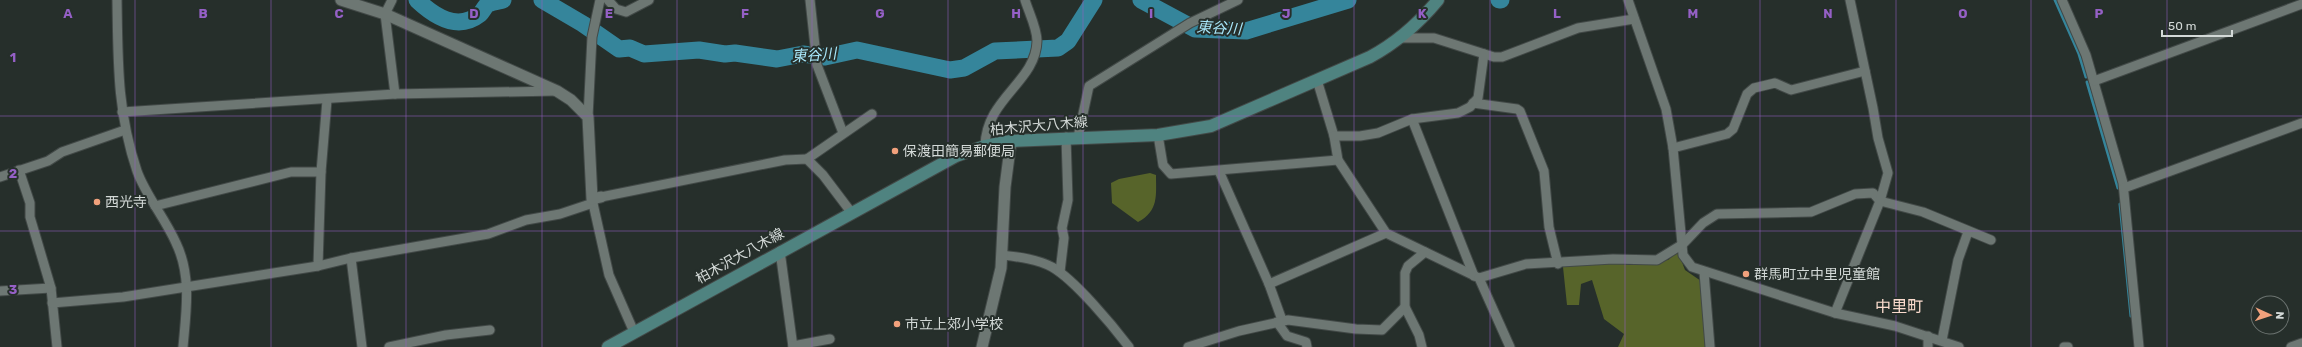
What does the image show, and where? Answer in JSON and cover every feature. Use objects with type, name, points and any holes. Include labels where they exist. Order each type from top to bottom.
[{"type":"main road","name":"柏木沢大八木線","points":[[608,347],[851,212],[956,156],[985,146],[1011,141],[1072,137],[1158,135],[1197,129],[1223,122],[1370,57],[1402,38],[1438,0]]},
{"type":"street","points":[[117,0],[118,88],[125,130],[137,172],[176,242],[183,259],[188,286],[183,347]]},
{"type":"street","points":[[341,0],[384,14],[558,91],[571,100],[588,117]]},
{"type":"street","points":[[392,0],[384,14],[395,94]]},
{"type":"street","points":[[600,0],[592,37],[588,117],[595,200],[609,275],[634,332]]},
{"type":"street","points":[[608,0],[616,9],[626,12],[649,0]]},
{"type":"street","points":[[810,0],[817,64],[844,133]]},
{"type":"street","points":[[985,146],[985,132],[998,106],[1030,67],[1034,58],[1037,35],[1025,0]]},
{"type":"street","points":[[1060,272],[1064,238],[1062,228],[1068,200],[1072,137],[1089,86],[1175,34],[1190,23],[1238,0]]},
{"type":"street","points":[[1628,0],[1659,84],[1673,148],[1683,255],[1687,262],[1692,267],[1704,272],[1835,313],[1895,326],[1942,340],[1959,347]]},
{"type":"street","points":[[1835,313],[1880,201],[1888,173],[1878,138],[1850,0]]},
{"type":"street","points":[[2062,0],[2086,55],[2124,188],[2139,347]]},
{"type":"street","points":[[2094,81],[2302,4]]},
{"type":"street","points":[[1402,38],[1434,38],[1494,57],[1502,57],[1578,28],[1634,19]]},
{"type":"street","points":[[1334,136],[1360,136],[1378,133],[1412,119],[1458,113],[1470,107],[1478,98],[1484,54]]},
{"type":"street","points":[[1673,148],[1727,134],[1733,129],[1747,94],[1754,88],[1775,83],[1791,90],[1865,71]]},
{"type":"street","points":[[1317,80],[1334,136],[1338,160],[1386,234],[1476,277],[1494,275],[1519,265],[1558,264],[1612,259],[1657,260],[1683,244],[1703,223],[1717,214],[1811,212],[1855,194],[1864,193],[1873,193],[1880,201],[1923,212],[1968,232],[1991,240]]},
{"type":"street","points":[[122,112],[327,100],[395,94],[558,91]]},
{"type":"street","points":[[318,266],[321,172],[327,100]]},
{"type":"street","points":[[1474,103],[1517,109],[1520,111],[1544,171],[1549,227],[1558,264]]},
{"type":"street","points":[[52,304],[123,297],[318,266],[351,258],[488,234],[526,220],[560,214],[595,200],[785,160],[807,160],[872,114]]},
{"type":"street","points":[[1412,119],[1476,277],[1510,347]]},
{"type":"street","points":[[2124,188],[2302,123]]},
{"type":"street","points":[[0,177],[48,161],[62,152],[125,130]]},
{"type":"street","points":[[1158,135],[1163,165],[1171,174],[1338,160]]},
{"type":"street","points":[[982,347],[999,283],[1002,255],[1005,187],[1011,141]]},
{"type":"street","points":[[807,160],[823,175],[851,212]]},
{"type":"street","points":[[19,170],[30,203],[30,216],[51,288],[57,347]]},
{"type":"street","points":[[1218,171],[1270,284],[1279,321],[1287,336],[1306,342],[1307,347]]},
{"type":"street","points":[[155,206],[291,172],[321,172]]},
{"type":"street","points":[[1942,340],[1958,260],[1968,232]]},
{"type":"street","points":[[1270,284],[1386,234]]},
{"type":"street","points":[[780,251],[793,347],[830,339]]},
{"type":"street","points":[[1422,347],[1419,335],[1405,307],[1405,273],[1408,266],[1425,252]]},
{"type":"street","points":[[1002,255],[1041,262],[1060,272],[1118,332],[1129,347]]},
{"type":"street","points":[[351,258],[361,346]]},
{"type":"street","points":[[1704,272],[1710,347]]},
{"type":"street","points":[[0,291],[51,288]]},
{"type":"street","points":[[1188,347],[1239,331],[1279,321],[1298,320],[1356,329],[1382,330],[1405,307]]},
{"type":"street","points":[[389,347],[446,334],[490,330]]},
{"type":"street","points":[[1928,336],[1928,347]]},
{"type":"street","points":[[2291,347],[2302,343]]},
{"type":"green space","points":[[1150,173],[1156,175],[1155,202],[1150,213],[1138,222],[1112,203],[1111,183],[1119,179]]},
{"type":"green space","points":[[1678,252],[1685,270],[1701,281],[1705,347],[1618,347],[1624,334],[1604,319],[1592,280],[1581,284],[1579,305],[1567,305],[1563,267],[1613,262],[1630,265],[1668,260]]},
{"type":"waterway","name":"東谷川","points":[[417,0],[438,16],[454,22],[463,22],[471,19],[480,14],[488,4],[503,0]]},
{"type":"waterway","name":"東谷川","points":[[542,0],[583,24],[619,49],[630,48],[644,54],[699,50],[777,59],[803,54],[825,57],[857,50],[950,70],[964,68],[995,51],[1058,48],[1068,41],[1094,0]]},
{"type":"waterway","name":"東谷川","points":[[1141,0],[1195,29],[1246,31],[1348,0]]},
{"type":"waterway","points":[[2055,0],[2079,54],[2086,77]]},
{"type":"waterway","points":[[2087,82],[2118,188]]},
{"type":"waterway","points":[[2120,204],[2131,316]]},
{"type":"place","name":"保渡田簡易郵便局","points":[[895,151]]},
{"type":"place","name":"西光寺","points":[[97,202]]},
{"type":"place","name":"群馬町立中里児童館","points":[[1746,274]]},
{"type":"place","name":"市立上郊小学校","points":[[897,324]]},
{"type":"district","name":"中里町","points":[[1899,306]]}]
